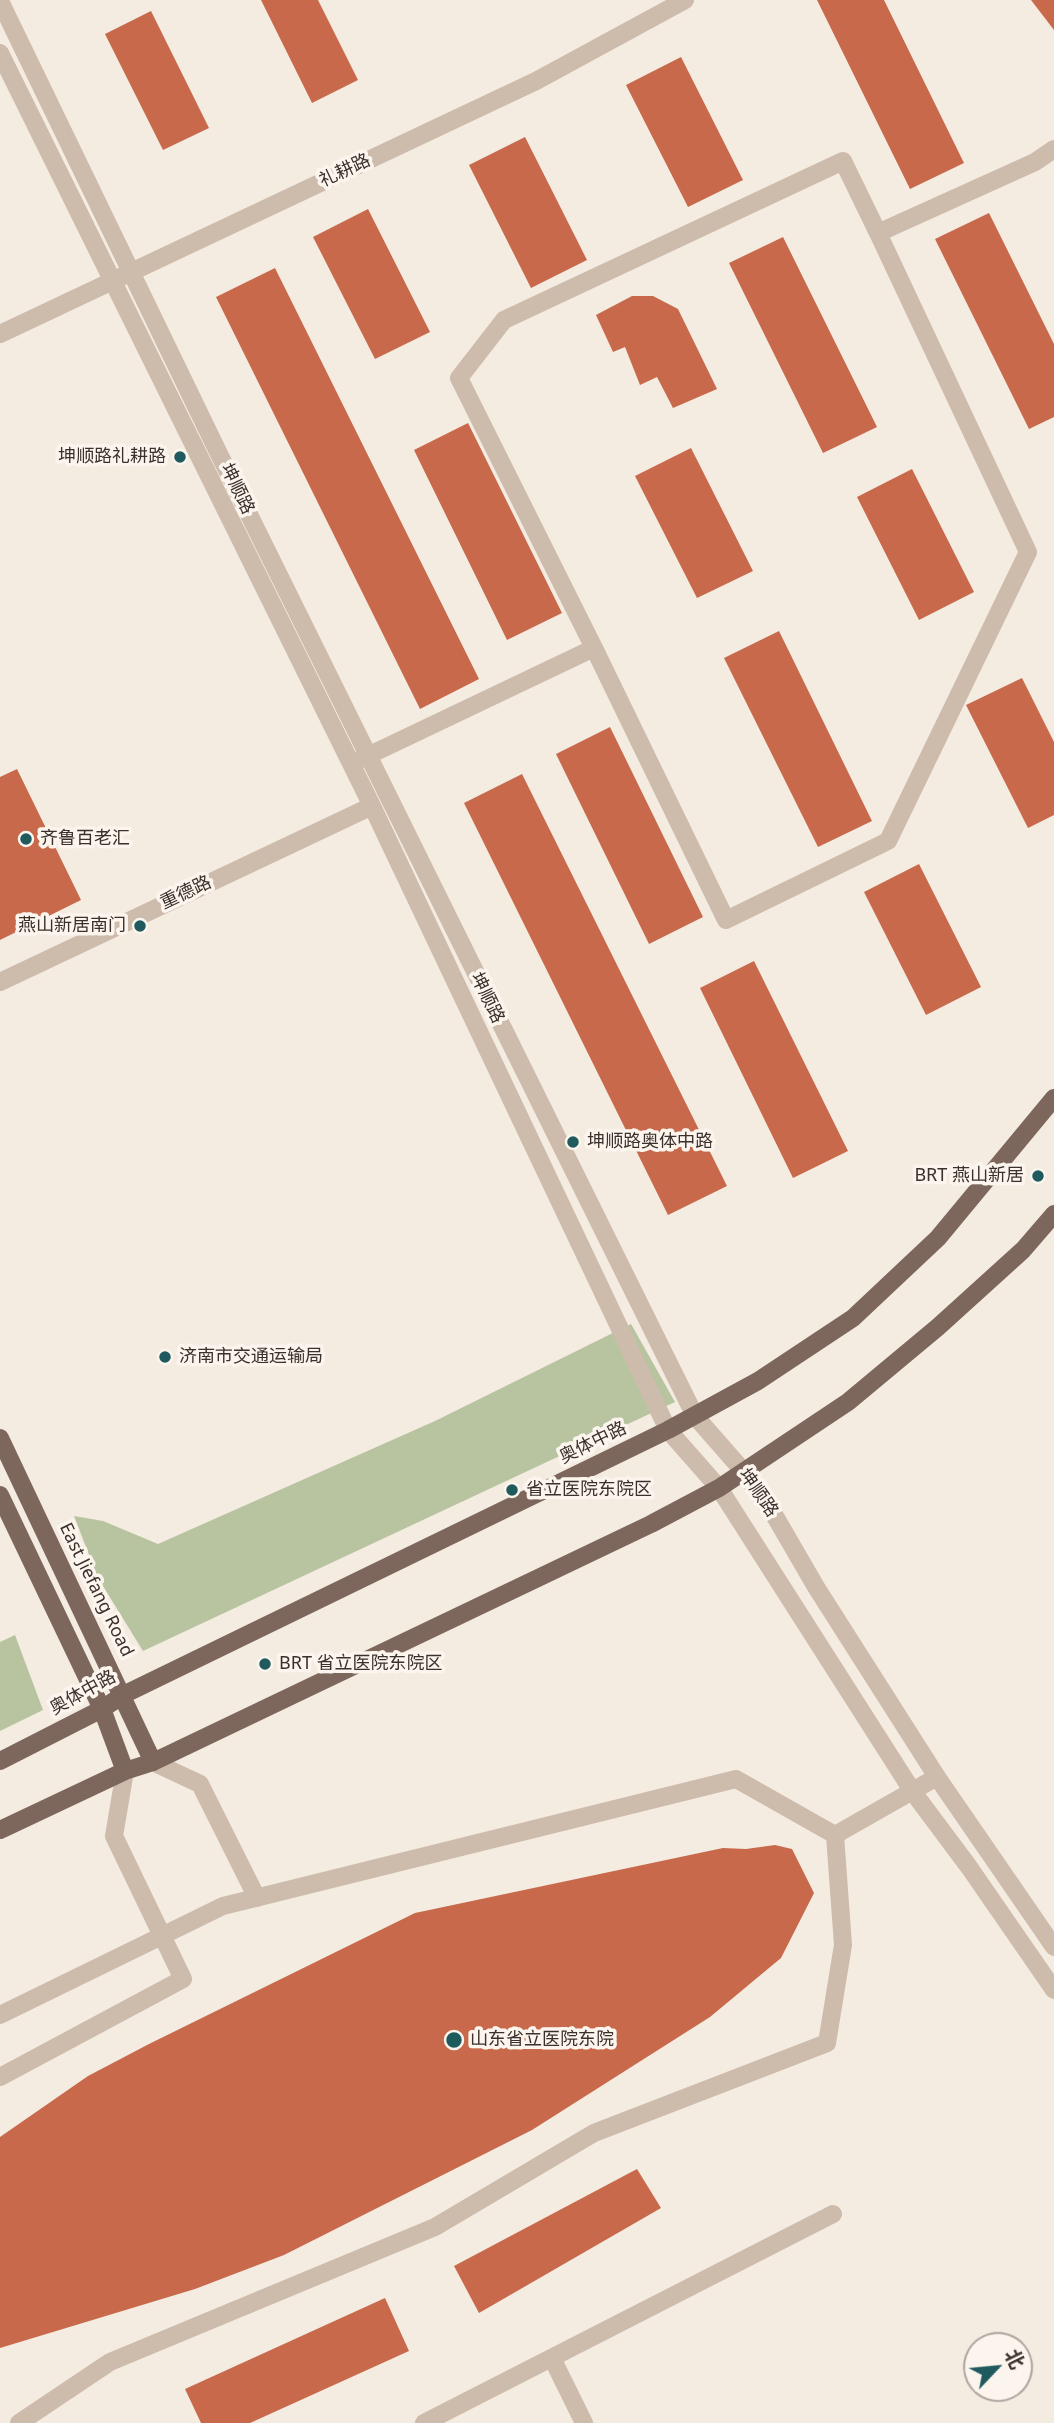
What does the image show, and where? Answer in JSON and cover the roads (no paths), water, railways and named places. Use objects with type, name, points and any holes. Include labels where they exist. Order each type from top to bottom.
[{"type":"main road","name":"奥体中路","points":[[0,1761],[102,1709],[123,1695],[668,1430],[758,1381],[853,1318],[938,1238],[1054,1098]]},
{"type":"main road","points":[[0,1830],[125,1770],[153,1762],[650,1524],[719,1488],[848,1402],[939,1327],[1023,1250],[1054,1214]]},
{"type":"main road","name":"East Jiefang Road","points":[[0,1438],[153,1762]]},
{"type":"main road","points":[[0,1495],[102,1709],[125,1770]]},
{"type":"street","name":"礼耕路","points":[[0,334],[536,81],[685,0]]},
{"type":"street","name":"坤顺路","points":[[0,1],[368,756],[695,1416],[744,1472],[776,1518],[823,1598],[937,1777],[1054,1947]]},
{"type":"street","name":"坤顺路","points":[[0,53],[372,806],[668,1430],[719,1488],[913,1793],[969,1867],[1054,1990]]},
{"type":"street","points":[[878,233],[1035,162],[1054,149]]},
{"type":"street","points":[[844,161],[878,233],[1028,552],[888,841],[726,920],[459,378],[504,320],[844,161]]},
{"type":"street","points":[[351,764],[594,648]]},
{"type":"street","name":"重德路","points":[[0,982],[372,806]]},
{"type":"street","points":[[153,1762],[200,1784],[257,1898]]},
{"type":"street","points":[[0,2077],[184,1979],[114,1836],[125,1770]]},
{"type":"street","points":[[835,1835],[937,1777]]},
{"type":"street","points":[[0,2015],[223,1906],[736,1779],[835,1835]]},
{"type":"street","points":[[19,2423],[110,2362],[435,2227],[594,2133],[827,2043],[843,1945],[835,1835]]},
{"type":"street","points":[[424,2423],[833,2214]]},
{"type":"street","points":[[552,2358],[584,2423]]},
{"type":"place","name":"坤顺路礼耕路","points":[[180,457]]},
{"type":"place","name":"齐鲁百老汇","points":[[26,839]]},
{"type":"place","name":"燕山新居南门","points":[[140,926]]},
{"type":"place","name":"坤顺路奥体中路","points":[[573,1142]]},
{"type":"place","name":"BRT 燕山新居","points":[[1038,1176]]},
{"type":"place","name":"济南市交通运输局","points":[[165,1357]]},
{"type":"place","name":"省立医院东院区","points":[[512,1490]]},
{"type":"place","name":"BRT 省立医院东院区","points":[[265,1664]]},
{"type":"place","name":"山东省立医院东院","points":[[454,2040]]}]
